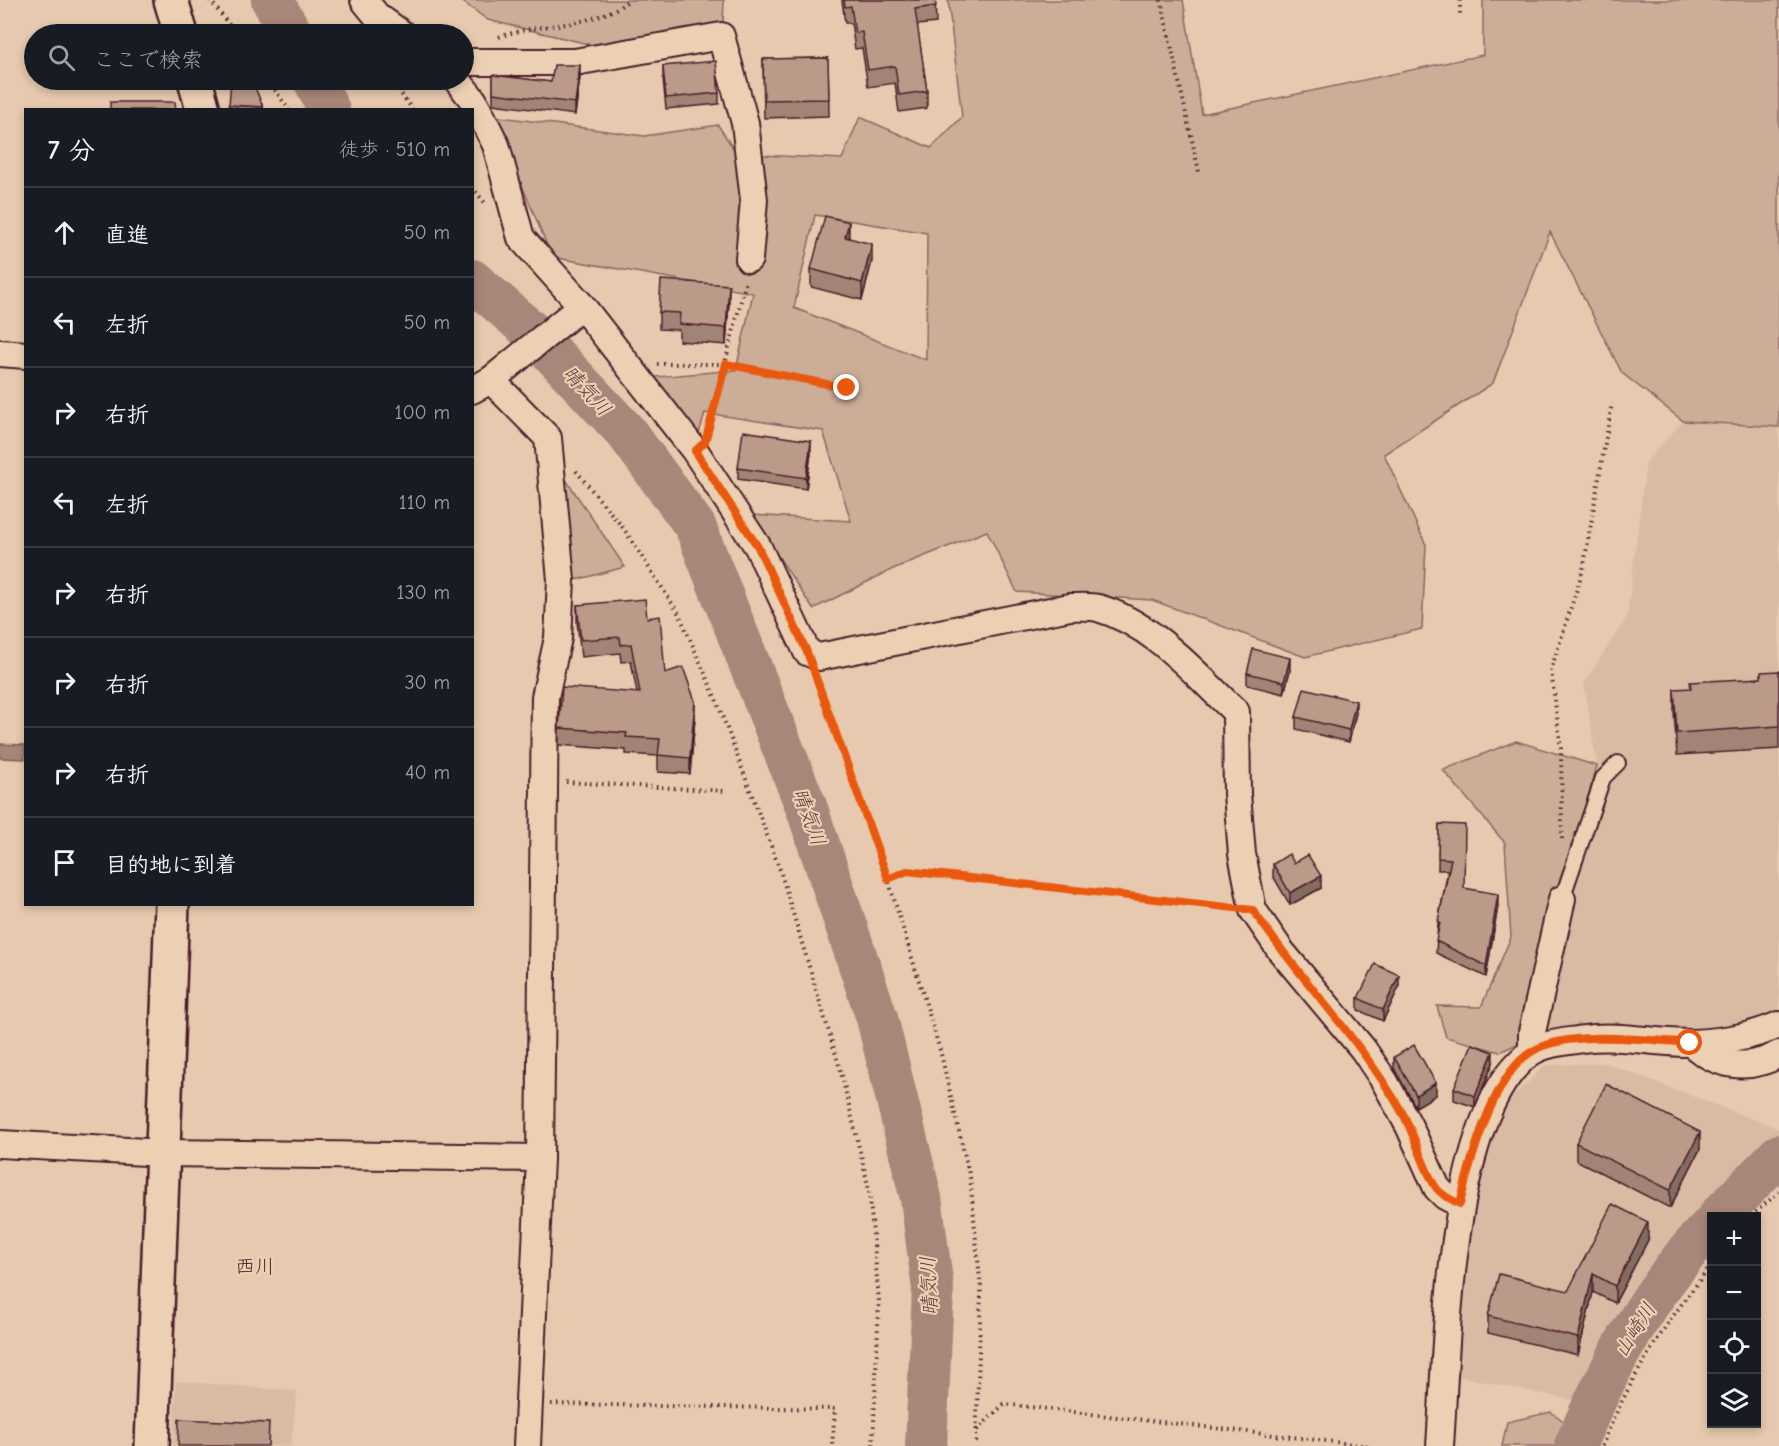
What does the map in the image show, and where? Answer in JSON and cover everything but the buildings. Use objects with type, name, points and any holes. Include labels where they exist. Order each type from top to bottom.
[{"type":"street","points":[[171,0],[178,24]]},
{"type":"street","points":[[364,0],[377,16],[388,24]]},
{"type":"street","points":[[474,62],[575,62],[721,36],[745,123],[754,200],[749,259]]},
{"type":"street","points":[[198,90],[202,108]]},
{"type":"street","points":[[465,90],[474,101],[496,145],[521,238],[582,306],[695,451],[758,547],[807,652],[819,657],[1071,607],[1096,607],[1124,618],[1154,637],[1236,712],[1240,834],[1253,910],[1281,951],[1363,1049],[1385,1082],[1409,1126],[1437,1188],[1445,1196],[1460,1204]]},
{"type":"street","points":[[527,1446],[540,1158],[545,697],[558,638],[561,580],[548,438],[482,385],[582,306]]},
{"type":"street","points":[[0,353],[24,355]]},
{"type":"street","points":[[1532,1051],[1532,1032],[1562,899]]},
{"type":"street","points":[[152,1446],[172,906]]},
{"type":"street","points":[[1440,1446],[1460,1204],[1480,1134],[1498,1094],[1518,1064],[1532,1051],[1556,1043],[1587,1038],[1690,1043],[1755,1035],[1779,1025]]},
{"type":"street","points":[[1690,1043],[1707,1058],[1725,1064],[1741,1065],[1779,1054]]},
{"type":"street","points":[[0,1144],[164,1153],[540,1158]]},
{"type":"lane","points":[[1562,899],[1603,778],[1618,763]]},
{"type":"path","points":[[210,0],[228,24]]},
{"type":"path","points":[[489,40],[516,30],[593,20],[629,0]]},
{"type":"path","points":[[1161,0],[1199,172]]},
{"type":"path","points":[[1460,0],[1460,17]]},
{"type":"path","points":[[275,90],[288,108]]},
{"type":"path","points":[[398,90],[412,108]]},
{"type":"path","points":[[695,451],[705,442],[745,295],[749,259]]},
{"type":"path","points":[[626,364],[726,364],[847,388]]},
{"type":"path","points":[[1562,842],[1561,749],[1551,670],[1583,570],[1612,403]]},
{"type":"path","points":[[548,438],[624,529],[679,614],[716,699],[780,870],[841,1072],[868,1190],[879,1301],[873,1446]]},
{"type":"path","points":[[807,652],[888,879],[940,1050],[970,1178],[981,1290],[976,1446]]},
{"type":"path","points":[[544,781],[727,791]]},
{"type":"path","points":[[888,879],[907,871],[1253,910]]},
{"type":"path","points":[[1756,1212],[1779,1192]]},
{"type":"path","points":[[1602,1446],[1617,1408],[1677,1307],[1711,1266]]},
{"type":"path","points":[[529,1404],[835,1409],[832,1446]]},
{"type":"path","points":[[977,1430],[1004,1404],[1370,1446]]},
{"type":"shaded area","points":[[460,0],[724,0],[723,22],[592,45],[488,20]]},
{"type":"shaded area","points":[[948,0],[1183,0],[1202,114],[1483,55],[1483,0],[1779,0],[1779,427],[1683,421],[1622,373],[1550,232],[1493,383],[1384,454],[1426,545],[1422,629],[1305,657],[1152,600],[1017,592],[987,531],[895,568],[813,609],[751,515],[851,521],[823,431],[705,413],[697,440],[644,378],[736,370],[753,293],[552,257],[493,116],[644,136],[718,125],[737,154],[842,159],[860,117],[931,148],[962,117]],"holes":[[[815,215],[927,233],[926,360],[794,308]]]},
{"type":"shaded area","points":[[1683,421],[1779,427],[1779,1010],[1735,1028],[1545,1031],[1570,930],[1575,841],[1597,766],[1584,683],[1627,617],[1646,462]]},
{"type":"shaded area","points":[[542,444],[625,567],[557,585]]},
{"type":"shaded area","points":[[1516,741],[1597,766],[1575,841],[1570,930],[1545,1031],[1500,1052],[1446,1037],[1437,1006],[1481,1007],[1511,937],[1505,843],[1443,770]]},
{"type":"shaded area","points":[[0,744],[24,745],[24,759],[0,758]]},
{"type":"shaded area","points":[[1605,1063],[1779,1129],[1779,1140],[1686,1228],[1613,1325],[1576,1401],[1458,1376],[1463,1227],[1500,1109],[1546,1065]]},
{"type":"shaded area","points":[[176,1381],[297,1391],[291,1446],[173,1446]]},
{"type":"shaded area","points":[[1551,1412],[1575,1429],[1568,1446],[1502,1446],[1507,1422]]},
{"type":"waterway","name":"晴気川","points":[[272,0],[286,24]]},
{"type":"waterway","name":"晴気川","points":[[319,90],[328,108]]},
{"type":"waterway","name":"晴気川","points":[[474,282],[532,332],[626,432],[695,526],[807,809],[877,1018],[921,1198],[933,1289],[926,1446]]},
{"type":"waterway","name":"山崎川","points":[[1723,1212],[1779,1155]]},
{"type":"waterway","name":"山崎川","points":[[1575,1446],[1602,1386],[1633,1329],[1670,1274],[1707,1230]]},
{"type":"district","name":"西川","points":[[255,1266]]},
{"type":"route","points":[[847,388],[726,364],[705,442],[695,451],[758,547],[807,652],[888,879],[907,871],[1253,910],[1281,951],[1363,1049],[1385,1082],[1409,1126],[1437,1188],[1445,1196],[1460,1204],[1480,1134],[1498,1094],[1518,1064],[1532,1051],[1556,1043],[1587,1038],[1627,1038],[1690,1043]]}]
